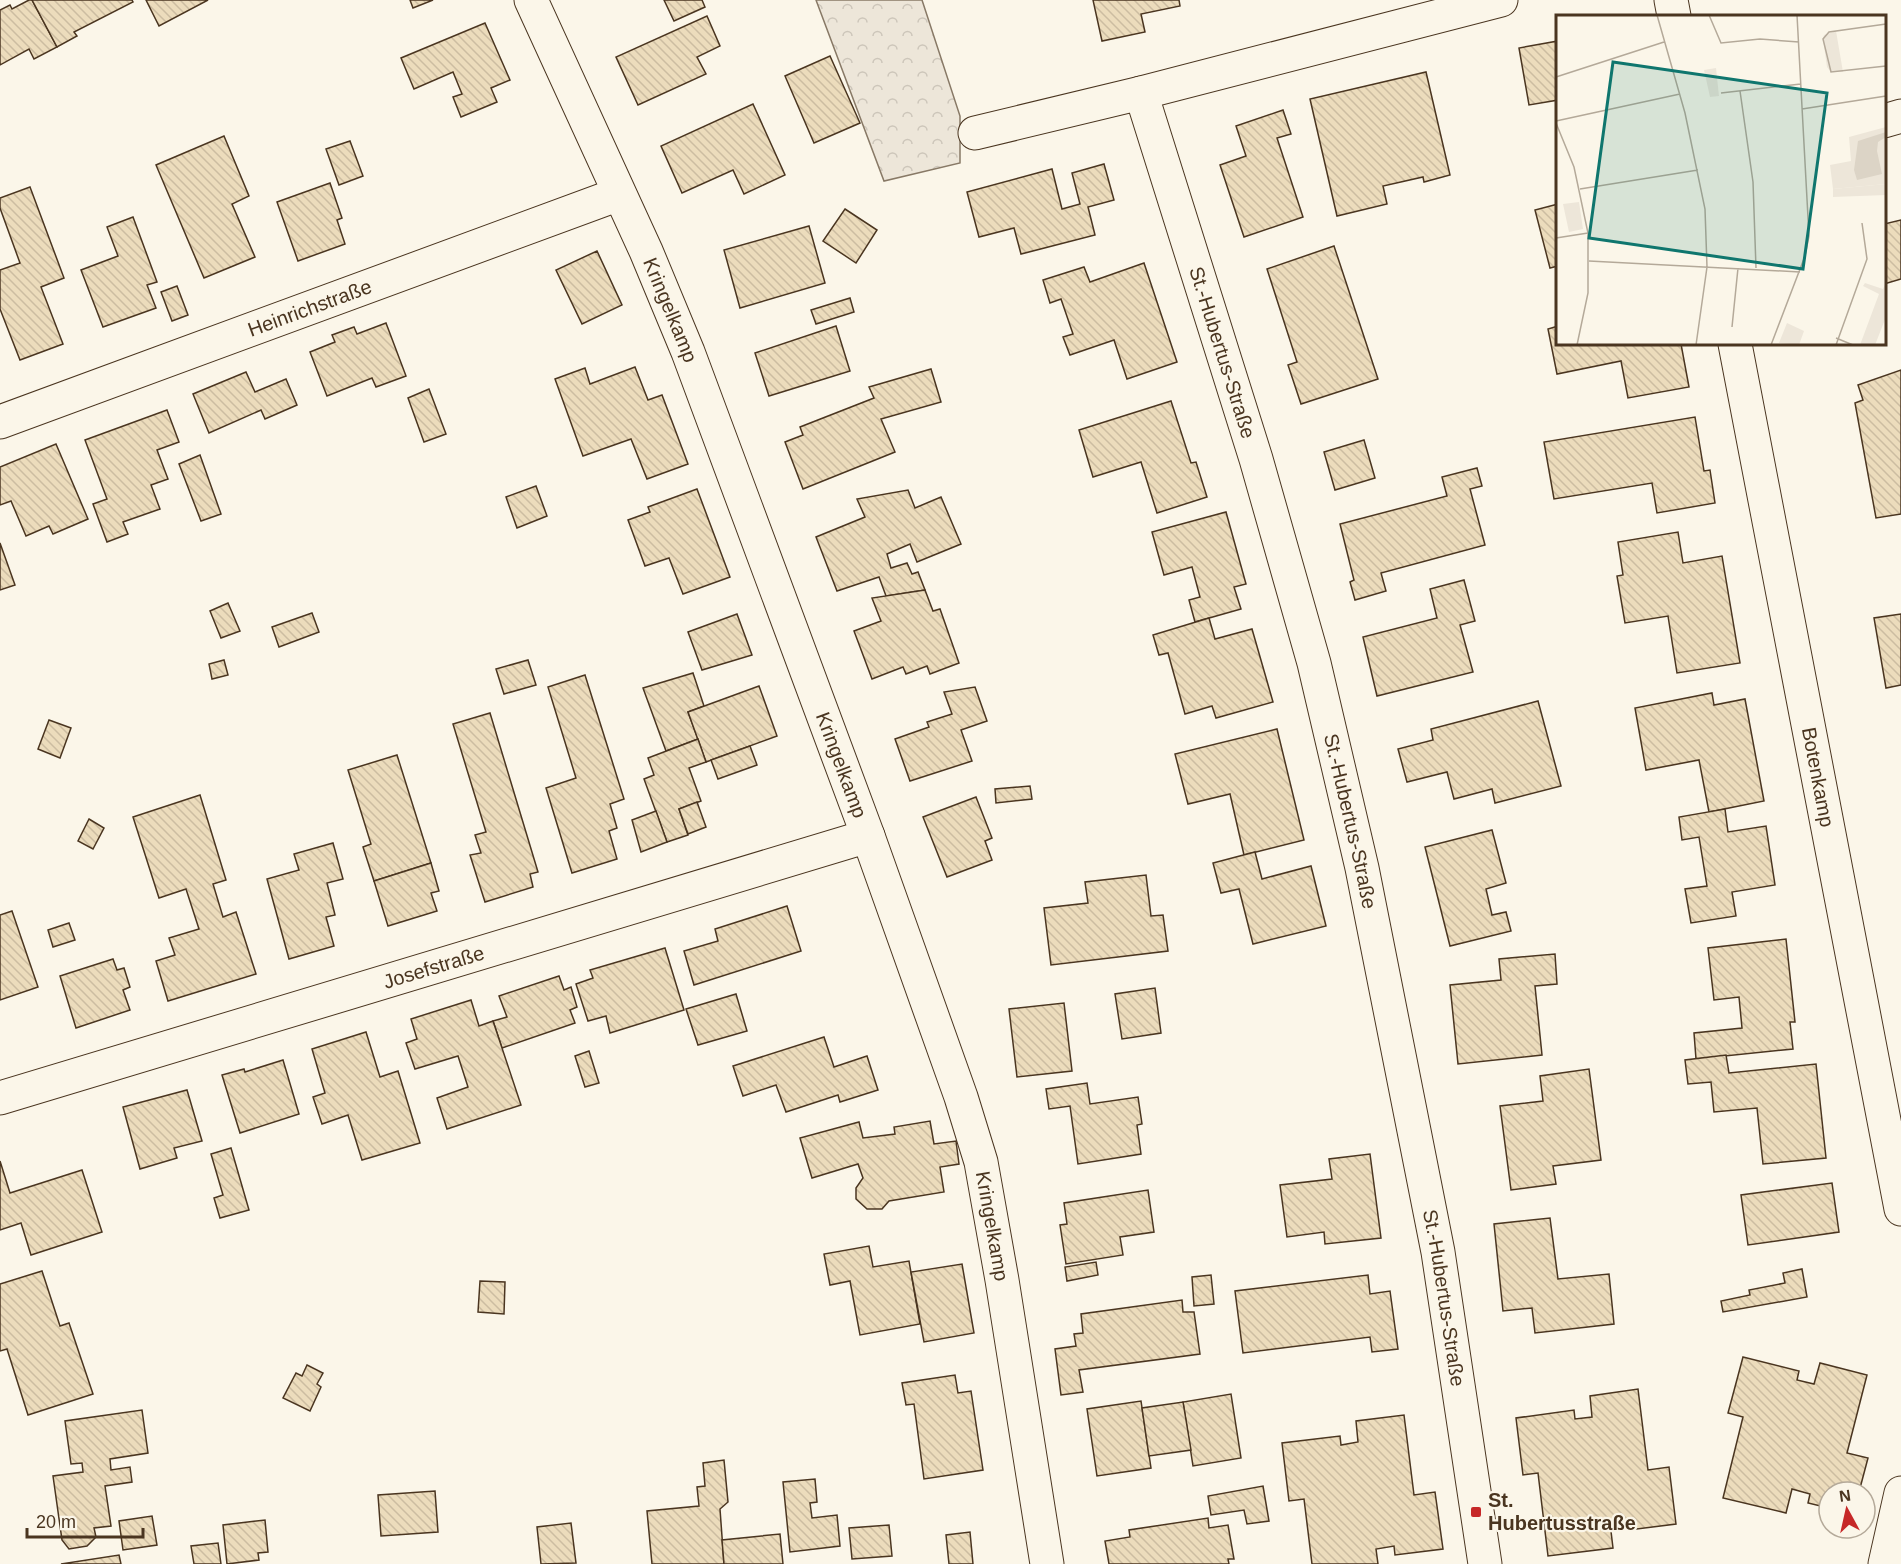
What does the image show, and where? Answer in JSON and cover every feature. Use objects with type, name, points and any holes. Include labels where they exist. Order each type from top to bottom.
[{"type":"street","name":"Kringelkamp","points":[[531,0],[646,250],[688,352],[868,836],[962,1097],[981,1162],[1047,1564]]},
{"type":"street","points":[[975,133],[1141,93],[1501,0]]},
{"type":"street","points":[[1671,0],[1674,15]]},
{"type":"street","name":"St.-Hubertus-Straße","points":[[1141,93],[1256,459],[1316,674],[1362,868],[1438,1252],[1485,1564]]},
{"type":"street","points":[[1886,120],[1901,116]]},
{"type":"street","name":"Heinrichstraße","points":[[0,422],[619,194]]},
{"type":"street","name":"Botenkamp","points":[[1735,345],[1901,1209]]},
{"type":"street","name":"Josefstraße","points":[[0,1098],[868,836]]},
{"type":"street","points":[[1885,1564],[1901,1493]]},
{"type":"green space","points":[[816,0],[922,0],[960,116],[960,163],[884,181]]},
{"type":"building","points":[[32,0],[57,47],[34,59],[29,49],[0,65],[0,10],[10,5],[12,9]]},
{"type":"building","points":[[32,0],[132,0],[133,2],[74,32],[77,36],[57,47]]},
{"type":"building","points":[[146,0],[208,0],[159,26]]},
{"type":"building","points":[[410,0],[433,0],[413,8]]},
{"type":"building","points":[[664,0],[702,0],[705,7],[674,21]]},
{"type":"building","points":[[1093,0],[1179,0],[1180,6],[1141,14],[1145,32],[1102,41]]},
{"type":"building","points":[[707,16],[720,46],[697,57],[706,74],[638,105],[616,57]]},
{"type":"building","points":[[485,23],[510,80],[491,88],[497,102],[461,117],[453,97],[462,94],[453,72],[414,89],[401,58]]},
{"type":"building","points":[[1556,41],[1556,100],[1529,105],[1519,48]]},
{"type":"building","points":[[830,56],[860,123],[814,143],[785,76]]},
{"type":"building","points":[[1426,72],[1450,175],[1424,182],[1423,177],[1383,186],[1387,204],[1337,216],[1310,99]]},
{"type":"building","points":[[753,104],[785,175],[744,194],[733,170],[682,193],[661,146]]},
{"type":"building","points":[[1283,110],[1291,134],[1277,138],[1303,217],[1244,237],[1220,165],[1246,156],[1236,126]]},
{"type":"building","points":[[224,136],[249,196],[232,204],[255,257],[204,278],[156,165]]},
{"type":"building","points":[[350,141],[363,176],[339,185],[326,149]]},
{"type":"building","points":[[1104,164],[1114,200],[1088,207],[1095,235],[1021,254],[1014,228],[979,237],[967,192],[1052,169],[1062,209],[1080,204],[1072,173]]},
{"type":"building","points":[[330,183],[342,218],[337,220],[345,244],[298,261],[277,202]]},
{"type":"building","points":[[30,187],[64,278],[41,287],[63,344],[20,360],[0,309],[0,270],[20,263],[0,208],[0,198]]},
{"type":"building","points":[[1556,205],[1556,266],[1550,268],[1535,210]]},
{"type":"building","points":[[845,209],[877,230],[856,263],[823,241]]},
{"type":"building","points":[[133,217],[157,282],[147,285],[156,308],[103,327],[81,270],[118,256],[107,227]]},
{"type":"building","points":[[1901,220],[1901,279],[1886,283],[1886,224]]},
{"type":"building","points":[[809,226],[825,283],[740,308],[724,250]]},
{"type":"building","points":[[1334,246],[1378,379],[1301,404],[1288,365],[1297,362],[1267,269]]},
{"type":"building","points":[[597,251],[622,305],[582,324],[556,270]]},
{"type":"building","points":[[1144,263],[1177,362],[1127,379],[1114,340],[1070,355],[1063,337],[1073,334],[1061,299],[1050,303],[1043,280],[1084,267],[1090,282]]},
{"type":"building","points":[[177,286],[188,315],[172,321],[161,292]]},
{"type":"building","points":[[850,298],[854,312],[816,324],[811,310]]},
{"type":"building","points":[[386,323],[406,376],[376,387],[372,378],[327,396],[310,352],[335,342],[332,335],[354,327],[357,334]]},
{"type":"building","points":[[836,326],[850,371],[769,396],[755,353]]},
{"type":"building","points":[[1556,327],[1556,345],[1681,345],[1689,387],[1628,398],[1621,361],[1557,374],[1548,329]]},
{"type":"building","points":[[635,367],[648,400],[662,395],[688,464],[647,479],[631,439],[583,456],[555,379],[585,368],[590,384]]},
{"type":"building","points":[[931,369],[941,402],[881,419],[895,452],[803,489],[785,442],[803,435],[800,427],[874,398],[869,387]]},
{"type":"building","points":[[1901,370],[1901,514],[1876,518],[1855,403],[1863,400],[1858,385]]},
{"type":"building","points":[[246,372],[255,392],[286,379],[297,405],[265,419],[261,410],[209,433],[193,394]]},
{"type":"building","points":[[429,389],[446,434],[424,442],[408,398]]},
{"type":"building","points":[[1171,401],[1191,463],[1196,462],[1207,497],[1157,513],[1141,462],[1093,477],[1079,430]]},
{"type":"building","points":[[167,410],[179,442],[157,450],[168,479],[151,485],[160,509],[123,522],[128,534],[107,542],[93,504],[107,499],[85,440]]},
{"type":"building","points":[[1695,417],[1704,471],[1710,470],[1715,503],[1657,513],[1652,483],[1554,499],[1544,442]]},
{"type":"building","points":[[1364,440],[1375,478],[1335,490],[1324,452]]},
{"type":"building","points":[[56,444],[88,519],[53,534],[49,526],[26,536],[11,501],[0,505],[0,467]]},
{"type":"building","points":[[200,455],[221,514],[201,521],[179,464]]},
{"type":"building","points":[[1477,468],[1482,486],[1470,489],[1485,545],[1381,573],[1386,591],[1355,600],[1350,582],[1354,580],[1340,524],[1447,496],[1442,477]]},
{"type":"building","points":[[536,486],[547,516],[517,528],[506,497]]},
{"type":"building","points":[[697,489],[730,577],[683,594],[669,558],[645,566],[628,520],[650,512],[648,507]]},
{"type":"building","points":[[908,490],[915,508],[941,497],[961,544],[917,562],[910,544],[887,554],[891,568],[907,563],[912,574],[918,572],[925,590],[886,596],[879,577],[837,591],[816,537],[865,517],[857,499]]},
{"type":"building","points":[[1226,512],[1246,584],[1234,587],[1241,609],[1195,622],[1189,600],[1200,597],[1192,567],[1164,575],[1152,532]]},
{"type":"building","points":[[1678,532],[1683,563],[1722,556],[1740,663],[1677,673],[1668,616],[1625,623],[1617,576],[1623,575],[1618,542]]},
{"type":"building","points":[[0,543],[15,585],[0,590]]},
{"type":"building","points":[[1464,580],[1475,621],[1460,625],[1473,672],[1377,696],[1363,637],[1437,618],[1430,589]]},
{"type":"building","points":[[925,590],[933,611],[940,609],[959,663],[930,674],[927,666],[906,674],[903,667],[872,679],[854,631],[881,621],[872,598]]},
{"type":"building","points":[[228,603],[240,631],[221,638],[210,611]]},
{"type":"building","points":[[312,613],[319,632],[279,647],[272,627]]},
{"type":"building","points":[[737,614],[752,655],[702,670],[688,632]]},
{"type":"building","points":[[1901,614],[1901,685],[1886,688],[1874,618]]},
{"type":"building","points":[[1209,618],[1215,639],[1252,629],[1273,702],[1216,718],[1212,706],[1185,714],[1168,653],[1159,655],[1153,635]]},
{"type":"building","points":[[224,660],[228,675],[212,679],[209,664]]},
{"type":"building","points":[[528,660],[536,685],[504,694],[496,669]]},
{"type":"building","points":[[693,673],[704,706],[688,712],[698,739],[666,751],[643,688]]},
{"type":"building","points":[[585,675],[624,799],[610,804],[617,828],[609,831],[617,859],[572,873],[546,788],[576,778],[548,687]]},
{"type":"building","points":[[759,686],[777,736],[706,762],[688,712]]},
{"type":"building","points":[[975,687],[987,721],[961,730],[972,761],[910,781],[895,739],[929,727],[927,722],[952,714],[944,692]]},
{"type":"building","points":[[1712,693],[1714,705],[1745,699],[1764,801],[1709,812],[1699,760],[1646,770],[1635,708]]},
{"type":"building","points":[[1538,701],[1561,786],[1495,803],[1492,789],[1454,799],[1447,772],[1407,782],[1398,749],[1433,740],[1431,729]]},
{"type":"building","points":[[490,713],[538,872],[530,874],[533,887],[485,902],[470,855],[481,853],[475,835],[486,832],[453,724]]},
{"type":"building","points":[[49,720],[71,728],[60,758],[38,749]]},
{"type":"building","points":[[1277,729],[1304,840],[1244,855],[1230,794],[1188,804],[1175,754]]},
{"type":"building","points":[[698,739],[706,762],[689,768],[701,801],[679,809],[688,835],[667,842],[644,779],[654,775],[648,758]]},
{"type":"building","points":[[750,746],[757,765],[718,779],[711,760]]},
{"type":"building","points":[[397,755],[431,863],[374,881],[363,847],[371,844],[348,770]]},
{"type":"building","points":[[1030,786],[1032,799],[996,803],[995,789]]},
{"type":"building","points":[[200,795],[226,880],[213,884],[223,917],[236,912],[256,974],[168,1001],[156,961],[175,955],[169,938],[199,929],[186,889],[159,898],[133,817]]},
{"type":"building","points":[[976,797],[992,838],[985,841],[992,860],[947,877],[923,817]]},
{"type":"building","points":[[697,802],[706,827],[688,834],[679,809]]},
{"type":"building","points":[[1725,809],[1728,832],[1766,826],[1775,885],[1732,892],[1736,916],[1691,923],[1685,889],[1707,886],[1699,837],[1682,840],[1679,817]]},
{"type":"building","points":[[656,811],[667,842],[641,852],[632,820]]},
{"type":"building","points":[[89,819],[104,828],[93,849],[78,841]]},
{"type":"building","points":[[1492,830],[1506,883],[1486,889],[1492,915],[1506,912],[1511,931],[1450,946],[1425,847]]},
{"type":"building","points":[[333,843],[343,879],[327,883],[335,915],[326,917],[334,946],[289,959],[267,879],[299,870],[294,854]]},
{"type":"building","points":[[1255,852],[1262,879],[1311,866],[1326,926],[1253,944],[1239,889],[1221,893],[1213,863]]},
{"type":"building","points":[[431,863],[439,891],[431,893],[437,911],[388,926],[374,881]]},
{"type":"building","points":[[1146,875],[1151,916],[1163,915],[1168,951],[1051,965],[1044,908],[1088,903],[1085,882]]},
{"type":"building","points":[[787,906],[801,951],[694,985],[684,951],[718,941],[715,929]]},
{"type":"building","points":[[12,911],[38,987],[0,1000],[0,915]]},
{"type":"building","points":[[69,923],[75,940],[53,947],[48,930]]},
{"type":"building","points":[[1786,939],[1795,1022],[1790,1022],[1793,1049],[1696,1059],[1694,1033],[1742,1028],[1739,997],[1714,1000],[1708,948]]},
{"type":"building","points":[[665,948],[684,1010],[610,1033],[606,1016],[588,1021],[576,984],[593,978],[590,970]]},
{"type":"building","points":[[1555,954],[1557,984],[1535,986],[1542,1055],[1458,1064],[1450,985],[1501,980],[1499,959]]},
{"type":"building","points":[[113,959],[117,970],[124,968],[130,987],[123,990],[130,1010],[76,1028],[60,976]]},
{"type":"building","points":[[559,976],[564,990],[571,987],[577,1007],[570,1010],[575,1023],[502,1048],[493,1021],[507,1017],[499,996]]},
{"type":"building","points":[[1155,988],[1161,1033],[1122,1039],[1115,994]]},
{"type":"building","points":[[736,994],[747,1031],[698,1045],[686,1009]]},
{"type":"building","points":[[471,1000],[479,1026],[493,1021],[521,1105],[447,1129],[437,1098],[468,1087],[458,1056],[415,1069],[406,1043],[417,1039],[411,1019]]},
{"type":"building","points":[[1064,1003],[1072,1071],[1017,1077],[1009,1009]]},
{"type":"building","points":[[366,1032],[380,1077],[398,1071],[420,1143],[362,1160],[348,1115],[322,1124],[313,1097],[325,1093],[312,1049]]},
{"type":"building","points":[[824,1037],[834,1067],[867,1056],[878,1090],[840,1102],[838,1095],[786,1112],[776,1085],[743,1096],[733,1066]]},
{"type":"building","points":[[589,1051],[599,1083],[585,1087],[575,1056]]},
{"type":"building","points":[[1726,1055],[1729,1073],[1816,1064],[1826,1158],[1763,1164],[1757,1108],[1714,1112],[1711,1082],[1688,1084],[1685,1060]]},
{"type":"building","points":[[283,1060],[299,1114],[240,1133],[222,1075],[244,1069],[245,1072]]},
{"type":"building","points":[[1589,1069],[1601,1160],[1553,1166],[1556,1184],[1511,1190],[1500,1106],[1543,1101],[1540,1076]]},
{"type":"building","points":[[1087,1083],[1090,1104],[1138,1097],[1142,1124],[1137,1125],[1141,1154],[1078,1164],[1070,1106],[1049,1109],[1046,1089]]},
{"type":"building","points":[[187,1090],[202,1141],[174,1148],[177,1158],[140,1169],[123,1107]]},
{"type":"building","points":[[930,1121],[934,1144],[956,1141],[959,1164],[940,1167],[944,1192],[889,1201],[882,1209],[867,1209],[856,1199],[856,1188],[863,1178],[858,1164],[812,1178],[800,1138],[859,1122],[863,1138],[895,1134],[894,1127]]},
{"type":"building","points":[[231,1148],[249,1210],[220,1218],[214,1198],[223,1195],[211,1154]]},
{"type":"building","points":[[1370,1154],[1381,1238],[1325,1244],[1324,1232],[1287,1237],[1280,1185],[1332,1179],[1329,1159]]},
{"type":"building","points":[[0,1161],[10,1193],[82,1170],[102,1232],[31,1255],[21,1223],[0,1230]]},
{"type":"building","points":[[1832,1183],[1839,1232],[1748,1245],[1741,1195]]},
{"type":"building","points":[[1148,1190],[1154,1232],[1120,1237],[1123,1255],[1066,1264],[1060,1225],[1067,1224],[1064,1203]]},
{"type":"building","points":[[1550,1218],[1558,1279],[1609,1274],[1614,1324],[1535,1333],[1532,1308],[1503,1311],[1494,1224]]},
{"type":"building","points":[[869,1246],[873,1267],[909,1261],[920,1324],[860,1335],[850,1281],[830,1285],[824,1254]]},
{"type":"building","points":[[1096,1262],[1098,1275],[1067,1281],[1065,1267]]},
{"type":"building","points":[[962,1264],[974,1333],[924,1342],[911,1272]]},
{"type":"building","points":[[1802,1269],[1807,1297],[1723,1312],[1721,1301],[1750,1295],[1749,1290],[1785,1283],[1783,1273]]},
{"type":"building","points":[[42,1271],[60,1326],[69,1323],[93,1394],[28,1415],[7,1349],[0,1351],[0,1284]]},
{"type":"building","points":[[1211,1275],[1214,1304],[1194,1306],[1192,1277]]},
{"type":"building","points":[[1368,1275],[1370,1294],[1390,1291],[1398,1349],[1372,1352],[1370,1337],[1243,1353],[1235,1291]]},
{"type":"building","points":[[480,1281],[505,1282],[504,1314],[478,1312]]},
{"type":"building","points":[[1182,1300],[1183,1312],[1194,1312],[1200,1354],[1079,1370],[1083,1392],[1061,1395],[1055,1349],[1076,1346],[1074,1334],[1083,1333],[1081,1314]]},
{"type":"building","points":[[1743,1357],[1799,1371],[1797,1380],[1814,1384],[1820,1363],[1867,1375],[1847,1453],[1868,1458],[1862,1480],[1817,1480],[1817,1505],[1808,1503],[1810,1494],[1792,1489],[1786,1513],[1723,1498],[1743,1417],[1728,1413]]},
{"type":"building","points":[[307,1365],[323,1373],[317,1384],[321,1387],[310,1411],[283,1398],[296,1373],[302,1376]]},
{"type":"building","points":[[955,1375],[958,1393],[971,1391],[983,1470],[924,1479],[914,1404],[906,1405],[902,1383]]},
{"type":"building","points":[[1638,1389],[1648,1470],[1669,1467],[1676,1524],[1629,1530],[1628,1521],[1610,1523],[1613,1548],[1548,1556],[1538,1473],[1523,1475],[1516,1418],[1574,1410],[1575,1419],[1592,1417],[1590,1396]]},
{"type":"building","points":[[1231,1394],[1241,1458],[1193,1466],[1183,1402]]},
{"type":"building","points":[[1141,1401],[1151,1468],[1097,1476],[1087,1409]]},
{"type":"building","points":[[1183,1402],[1191,1450],[1149,1456],[1142,1408]]},
{"type":"building","points":[[142,1410],[148,1453],[110,1459],[111,1470],[130,1467],[132,1482],[105,1486],[111,1526],[94,1528],[96,1537],[87,1546],[69,1549],[62,1540],[53,1476],[83,1472],[82,1463],[71,1464],[65,1421]]},
{"type":"building","points":[[1404,1415],[1414,1495],[1435,1492],[1443,1549],[1395,1555],[1394,1546],[1376,1549],[1378,1564],[1312,1564],[1304,1499],[1289,1501],[1282,1443],[1340,1436],[1341,1445],[1358,1442],[1356,1421]]},
{"type":"building","points":[[724,1460],[728,1502],[720,1509],[724,1564],[652,1564],[647,1511],[699,1506],[697,1487],[705,1486],[703,1463]]},
{"type":"building","points":[[815,1479],[817,1502],[810,1503],[812,1518],[837,1515],[840,1546],[790,1552],[783,1482]]},
{"type":"building","points":[[1263,1486],[1269,1521],[1247,1524],[1244,1510],[1211,1515],[1208,1496]]},
{"type":"building","points":[[435,1491],[438,1532],[381,1536],[378,1495]]},
{"type":"building","points":[[152,1516],[157,1545],[123,1550],[119,1521]]},
{"type":"building","points":[[1208,1518],[1209,1528],[1228,1525],[1234,1559],[1228,1559],[1229,1564],[1109,1564],[1105,1541],[1130,1537],[1129,1530]]},
{"type":"building","points":[[265,1520],[268,1552],[258,1553],[259,1560],[227,1564],[223,1525]]},
{"type":"building","points":[[571,1523],[576,1563],[541,1564],[537,1527]]},
{"type":"building","points":[[889,1525],[892,1556],[852,1559],[849,1528]]},
{"type":"building","points":[[970,1532],[973,1564],[949,1564],[946,1535]]},
{"type":"building","points":[[780,1534],[783,1564],[724,1564],[722,1540]]},
{"type":"building","points":[[218,1543],[221,1564],[194,1564],[191,1546]]},
{"type":"building","points":[[119,1555],[121,1564],[61,1564]]},
{"type":"place","name":"St. Hubertusstraße","points":[[1476,1512]]}]
